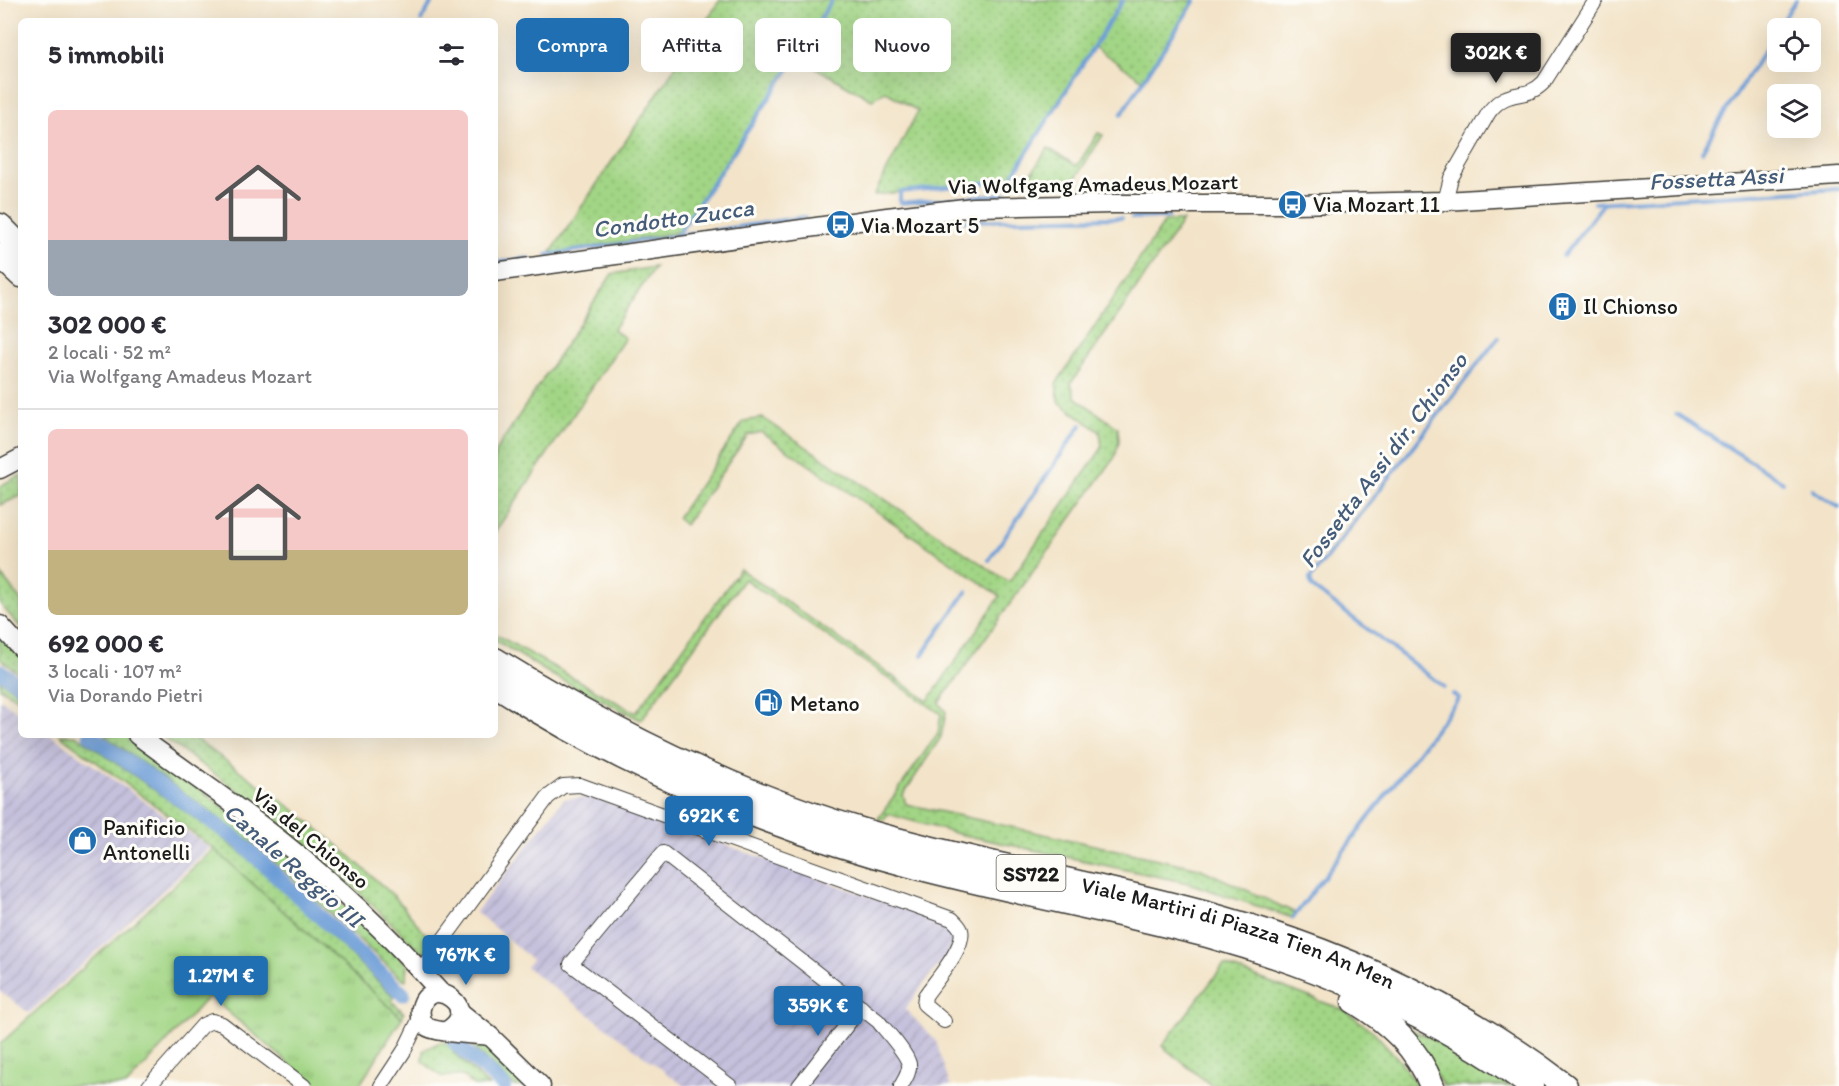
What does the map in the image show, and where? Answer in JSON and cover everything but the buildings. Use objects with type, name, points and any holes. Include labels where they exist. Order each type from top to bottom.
[{"type":"highway","points":[[0,226],[18,243]]},
{"type":"highway","points":[[0,255],[18,272]]},
{"type":"highway","name":"Viale Martiri di Piazza Tien An Men","points":[[498,662],[555,697],[631,737],[755,792],[819,816],[944,853],[1213,916],[1328,955],[1451,1011],[1499,1039],[1565,1086]]},
{"type":"highway","name":"Viale Martiri di Piazza Tien An Men","points":[[498,686],[595,742],[654,771],[710,796],[804,832],[917,867],[1175,927],[1245,947],[1337,980],[1410,1013],[1483,1053],[1532,1086]]},
{"type":"highway","name":"SS722","points":[[1245,947],[1375,1013],[1406,1041],[1420,1061],[1432,1086]]},
{"type":"street","points":[[1445,201],[1451,178],[1489,112],[1505,97],[1538,89],[1596,0]]},
{"type":"street","name":"Via Wolfgang Amadeus Mozart","points":[[498,272],[974,207],[1445,201],[1839,176]]},
{"type":"street","points":[[0,469],[18,460]]},
{"type":"street","points":[[0,625],[18,645]]},
{"type":"street","name":"Via del Chionso","points":[[141,738],[279,838],[338,889],[420,969],[441,993],[451,997],[458,1005],[459,1011],[490,1036],[541,1086]]},
{"type":"street","points":[[490,1036],[427,1027],[422,1009],[420,969],[548,797],[563,786],[580,785],[952,919],[960,927],[962,937],[959,947],[925,996],[924,1004],[944,1021]]},
{"type":"street","points":[[730,1086],[571,964],[663,853],[878,1021],[905,1056],[909,1065],[908,1073],[901,1086]]},
{"type":"street","points":[[381,1086],[404,1051],[422,1009],[435,994],[441,993]]},
{"type":"street","points":[[799,1086],[861,1008]]},
{"type":"street","points":[[404,1051],[456,1023],[459,1011]]},
{"type":"street","points":[[149,1086],[203,1025],[212,1021],[222,1024],[304,1086]]},
{"type":"shaded area","points":[[0,699],[18,712],[18,738],[55,738],[210,848],[29,1013],[0,991]]},
{"type":"shaded area","points":[[593,797],[920,915],[955,931],[954,944],[905,1009],[936,1041],[950,1086],[684,1086],[526,967],[532,960],[476,912],[564,799]]},
{"type":"green space","points":[[720,0],[1195,0],[1143,80],[1094,47],[1010,180],[874,195],[918,111],[885,91],[872,100],[823,72],[841,72],[841,18],[755,18],[755,72],[787,72],[680,232],[550,254],[672,72],[743,72],[743,18],[708,18]]},
{"type":"green space","points":[[1098,133],[1103,135],[1072,184],[1023,186],[1048,148],[1077,166]]},
{"type":"green space","points":[[1165,221],[1183,221],[1071,383],[1075,397],[1118,428],[1119,441],[1115,457],[939,703],[946,712],[941,737],[903,795],[906,804],[1199,868],[1296,913],[1293,918],[1188,883],[954,833],[888,814],[884,820],[878,819],[938,733],[941,714],[744,579],[641,720],[552,675],[498,642],[498,636],[636,713],[740,569],[928,701],[1000,596],[761,432],[748,435],[685,525],[677,518],[744,421],[763,418],[1009,582],[1102,448],[1100,432],[1059,402],[1056,384]]},
{"type":"green space","points":[[655,267],[613,329],[625,338],[498,528],[498,447],[612,274]]},
{"type":"green space","points":[[18,477],[18,497],[0,505],[0,486]]},
{"type":"green space","points":[[0,573],[18,597],[18,625],[0,604]]},
{"type":"green space","points":[[0,631],[18,651],[18,673],[0,659]]},
{"type":"green space","points":[[0,680],[18,693],[18,697],[17,698],[0,688]]},
{"type":"green space","points":[[64,738],[80,738],[217,834],[260,868],[393,996],[392,1001],[404,1013],[402,1018],[214,849]]},
{"type":"green space","points":[[108,738],[130,738],[298,862],[407,964],[406,980],[401,978],[256,845]]},
{"type":"green space","points":[[164,738],[194,738],[293,809],[395,897],[429,938],[428,951],[425,954],[418,949],[310,846]]},
{"type":"green space","points":[[214,849],[402,1018],[359,1086],[316,1086],[209,996],[126,1086],[0,1086],[0,1044]]},
{"type":"green space","points":[[1224,965],[1344,1010],[1374,1032],[1401,1062],[1418,1086],[1212,1086],[1162,1046]]},
{"type":"green space","points":[[1405,1027],[1429,1037],[1511,1086],[1443,1086]]},
{"type":"green space","points":[[473,1041],[487,1042],[534,1086],[514,1086],[477,1051],[473,1046]]},
{"type":"green space","points":[[440,1042],[451,1044],[454,1053],[489,1086],[474,1086],[463,1076],[441,1076],[423,1062],[424,1050]]},
{"type":"waterway","points":[[423,18],[433,0]]},
{"type":"waterway","points":[[677,236],[797,57],[832,0]]},
{"type":"waterway","points":[[1006,194],[900,203],[900,192],[1010,180],[1123,0]]},
{"type":"waterway","points":[[1121,115],[1195,0]]},
{"type":"waterway","points":[[1784,18],[1796,0]]},
{"type":"waterway","points":[[1702,152],[1767,46]]},
{"type":"waterway","name":"Fossetta Assi","points":[[1594,203],[1839,189]]},
{"type":"waterway","name":"Condotto Zucca","points":[[1075,193],[1203,194]]},
{"type":"waterway","name":"Fossetta Assi dir. Chionso","points":[[1563,256],[1604,203]]},
{"type":"waterway","name":"Condotto Zucca","points":[[547,255],[805,217]]},
{"type":"waterway","name":"Fossetta Assi","points":[[1132,218],[1169,217]]},
{"type":"waterway","name":"Fossetta Assi","points":[[960,221],[1121,218]]},
{"type":"waterway","name":"Condotto Zucca","points":[[498,263],[529,258]]},
{"type":"waterway","name":"Fossetta Assi dir. Chionso","points":[[1444,687],[1312,587],[1310,579],[1498,338]]},
{"type":"waterway","points":[[1676,414],[1783,482]]},
{"type":"waterway","points":[[989,560],[1081,425]]},
{"type":"waterway","points":[[1812,490],[1839,507]]},
{"type":"waterway","points":[[922,655],[967,591]]},
{"type":"waterway","name":"Canale Reggio III","points":[[0,671],[18,684]]},
{"type":"waterway","name":"Fossetta Assi dir. Chionso","points":[[1293,918],[1459,698],[1453,694]]},
{"type":"waterway","name":"Canale Reggio III","points":[[94,738],[240,842],[403,994]]},
{"type":"waterway","name":"Canale Reggio III","points":[[455,1043],[504,1086]]},
{"type":"place","name":"Via Mozart 11","points":[[1292,204]]},
{"type":"place","name":"Via Mozart 5","points":[[840,225]]},
{"type":"place","name":"Il Chionso","points":[[1562,306]]},
{"type":"place","name":"Metano","points":[[769,703]]},
{"type":"place","name":"Panificio Antonelli","points":[[82,840]]}]
